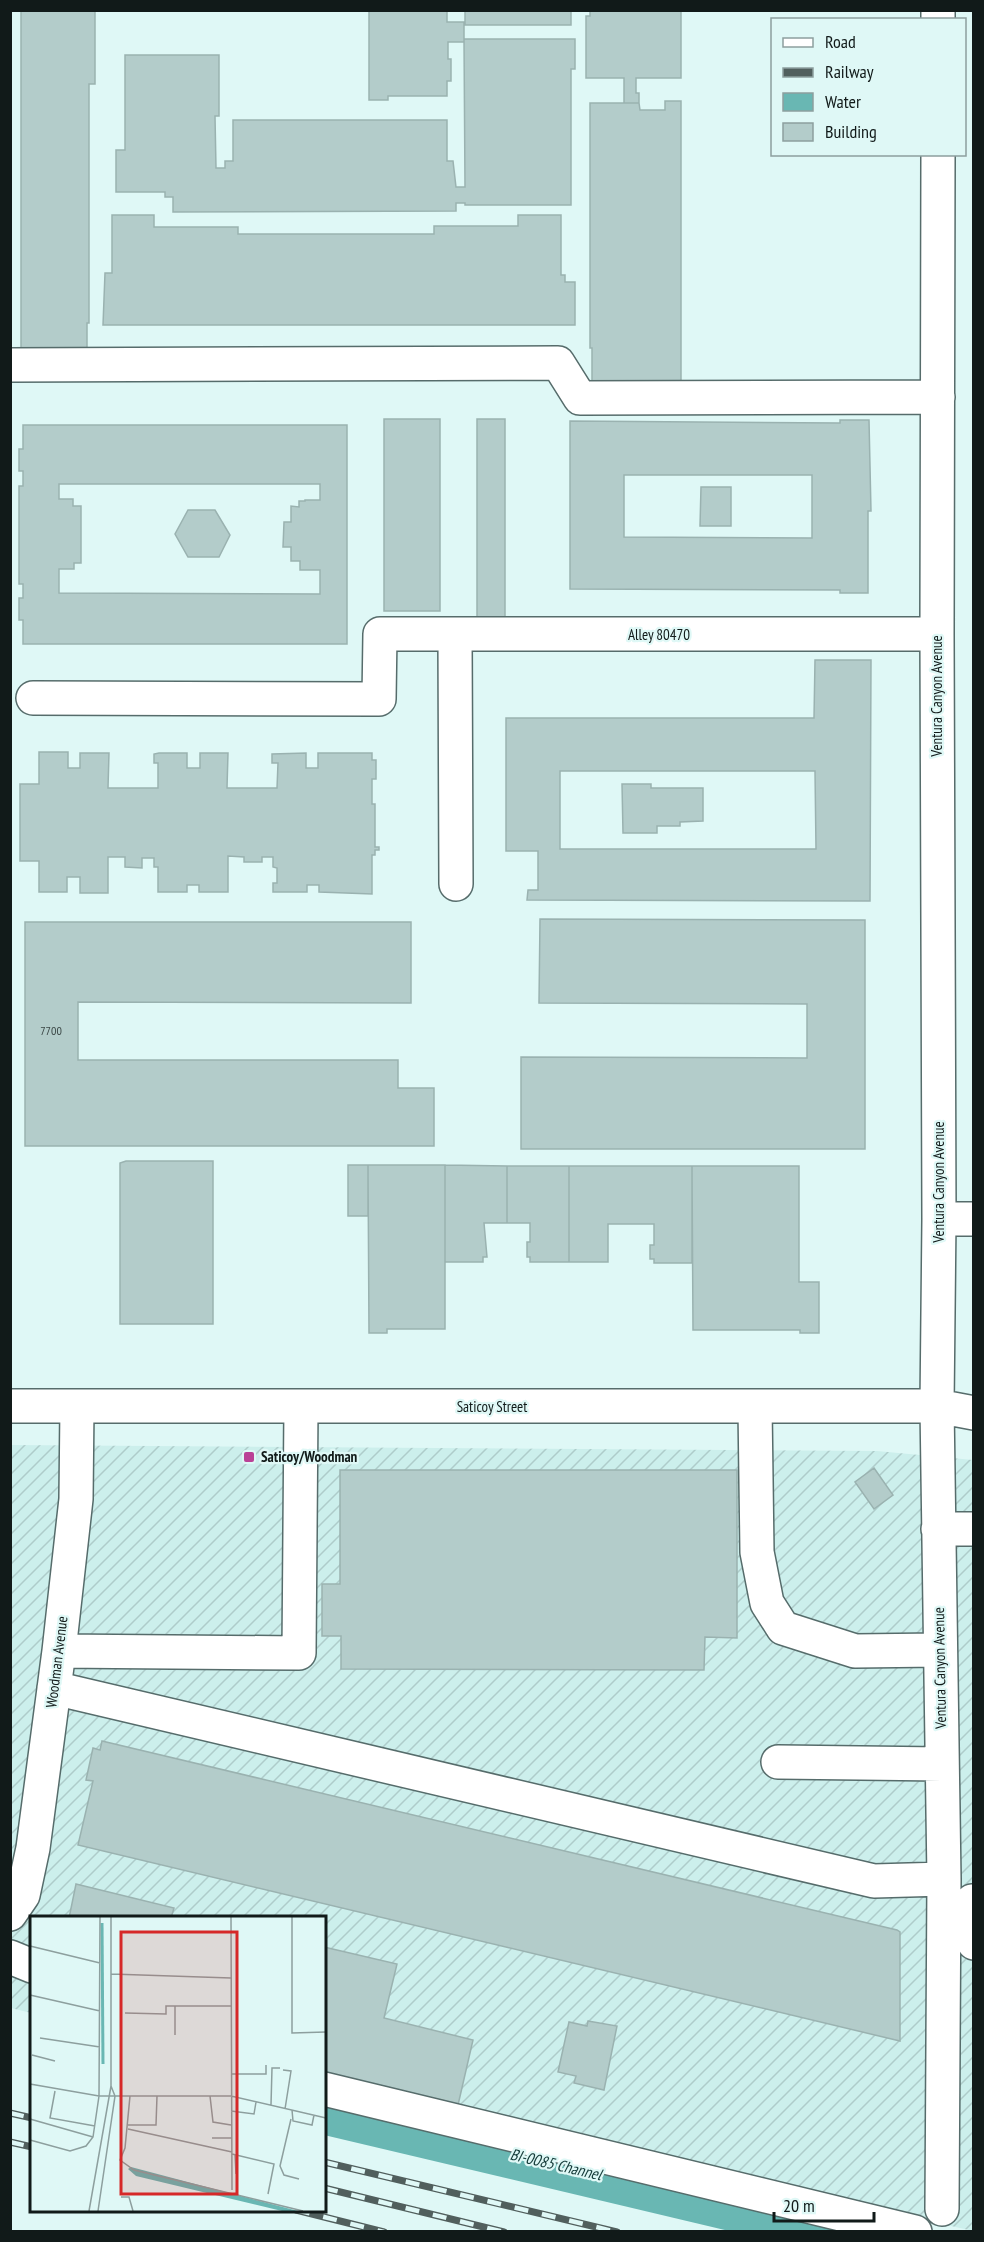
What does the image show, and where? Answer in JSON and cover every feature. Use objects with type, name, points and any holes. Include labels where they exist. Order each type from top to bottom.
[{"type":"street","name":"Ventura Canyon Avenue","points":[[938,156],[939,1219],[937,1406],[939,1650],[942,1764],[958,1894],[942,2209]]},
{"type":"street","points":[[10,365],[558,363],[580,398],[938,397]]},
{"type":"street","name":"Alley 80470","points":[[33,698],[380,699],[380,634],[937,634]]},
{"type":"street","points":[[455,635],[456,884]]},
{"type":"street","points":[[939,1219],[974,1219]]},
{"type":"street","name":"Saticoy Street","points":[[10,1406],[937,1406],[974,1413]]},
{"type":"street","name":"Woodman Avenue","points":[[10,1914],[23,1895],[33,1848],[60,1651],[76,1499],[77,1406]]},
{"type":"street","points":[[60,1651],[299,1653],[301,1407]]},
{"type":"street","points":[[755,1407],[757,1552],[767,1603],[783,1628],[855,1651],[939,1650]]},
{"type":"street","points":[[938,1529],[974,1529]]},
{"type":"street","points":[[54,1688],[874,1881],[958,1894],[974,1943]]},
{"type":"street","points":[[778,1762],[942,1764]]},
{"type":"street","points":[[10,1957],[30,1965]]},
{"type":"street","points":[[326,2089],[915,2232]]},
{"type":"shaded area","points":[[11,1445],[877,1451],[973,1460],[973,2231],[326,2081],[326,1916],[30,1916],[30,2013],[11,2008]]},
{"type":"water","name":"BI-0085 Channel","points":[[326,2104],[865,2231],[729,2231],[326,2135]]},
{"type":"building","points":[[21,10],[95,10],[95,84],[89,84],[87,355],[21,355]]},
{"type":"building","points":[[369,10],[447,10],[447,22],[464,22],[464,42],[448,42],[451,81],[447,81],[447,96],[388,96],[388,100],[369,100]]},
{"type":"building","points":[[465,10],[571,10],[571,25],[465,25]]},
{"type":"building","points":[[590,10],[681,10],[681,78],[636,78],[639,103],[624,103],[624,78],[586,78],[586,16],[590,16]]},
{"type":"building","points":[[464,39],[575,39],[575,69],[571,69],[571,205],[465,205],[465,203],[456,203],[456,211],[173,212],[173,197],[165,197],[165,192],[116,192],[116,150],[125,150],[125,55],[219,55],[219,116],[215,116],[216,168],[225,168],[225,161],[233,161],[233,120],[447,120],[447,161],[453,161],[456,187],[465,187]]},
{"type":"building","points":[[665,101],[681,101],[681,387],[592,387],[590,103],[639,103],[640,110],[665,110]]},
{"type":"building","points":[[112,215],[154,215],[154,227],[238,227],[238,234],[434,234],[434,226],[518,226],[518,215],[561,215],[561,275],[565,275],[565,282],[575,282],[575,325],[103,325],[105,273],[112,273]]},
{"type":"building","points":[[384,419],[440,419],[440,611],[384,611]]},
{"type":"building","points":[[477,419],[505,419],[505,623],[477,623]]},
{"type":"building","points":[[840,420],[869,420],[871,511],[868,511],[868,593],[840,593],[840,590],[570,589],[570,421],[840,423]],"holes":[[[624,475],[812,475],[812,538],[624,537]]]},
{"type":"building","points":[[23,425],[347,425],[347,644],[23,644],[23,620],[19,620],[19,598],[23,598],[23,584],[19,584],[19,486],[23,486],[23,471],[19,471],[19,449],[23,449]],"holes":[[[59,484],[320,484],[320,500],[299,501],[299,507],[291,506],[291,522],[284,522],[283,547],[291,547],[291,561],[300,561],[300,570],[320,570],[320,594],[59,593],[59,569],[74,569],[74,563],[81,563],[81,506],[73,506],[73,499],[59,499]]]},
{"type":"building","points":[[701,487],[731,487],[731,526],[700,526]]},
{"type":"building","points":[[188,510],[215,510],[230,535],[219,557],[188,557],[175,534]]},
{"type":"building","points":[[815,660],[871,660],[870,901],[527,900],[528,890],[538,890],[538,851],[506,851],[506,718],[814,718]],"holes":[[[560,771],[815,771],[816,849],[560,849]]]},
{"type":"building","points":[[39,752],[68,752],[68,768],[80,768],[80,753],[109,753],[108,788],[158,788],[158,763],[154,763],[154,754],[159,753],[187,753],[187,768],[200,768],[200,753],[228,753],[227,788],[277,788],[278,763],[272,763],[272,754],[306,753],[306,768],[318,768],[318,753],[372,753],[372,760],[376,760],[376,779],[372,779],[372,804],[375,804],[375,847],[379,847],[379,850],[375,850],[375,855],[372,855],[372,894],[319,892],[319,885],[307,885],[307,892],[273,892],[273,883],[277,883],[277,868],[273,867],[273,857],[262,857],[262,862],[244,862],[244,857],[228,856],[228,892],[199,892],[199,885],[187,885],[187,892],[158,892],[158,867],[154,867],[154,858],[142,858],[142,868],[125,867],[125,857],[108,857],[108,893],[80,893],[80,877],[67,877],[67,892],[39,892],[39,861],[20,861],[20,784],[39,784]]},
{"type":"building","points":[[622,784],[651,784],[651,788],[703,788],[703,821],[680,822],[680,826],[657,826],[657,833],[623,833]]},
{"type":"building","points":[[540,919],[865,920],[865,1149],[521,1149],[521,1057],[807,1058],[807,1004],[539,1003]]},
{"type":"building","points":[[25,922],[411,922],[411,1003],[78,1002],[78,1060],[398,1060],[398,1088],[434,1088],[434,1146],[25,1146]]},
{"type":"building","points":[[126,1161],[213,1161],[213,1324],[120,1324],[120,1163]]},
{"type":"building","points":[[348,1165],[368,1165],[368,1216],[348,1216]]},
{"type":"building","points":[[368,1165],[445,1165],[445,1329],[387,1329],[387,1333],[369,1333]]},
{"type":"building","points":[[445,1165],[507,1166],[507,1223],[484,1223],[487,1257],[483,1257],[483,1262],[445,1262]]},
{"type":"building","points":[[507,1166],[569,1166],[569,1262],[530,1262],[530,1257],[527,1257],[527,1242],[530,1242],[530,1223],[507,1223]]},
{"type":"building","points":[[569,1166],[692,1166],[692,1263],[654,1263],[654,1259],[650,1259],[650,1245],[654,1245],[654,1224],[608,1224],[608,1262],[569,1262]]},
{"type":"building","points":[[692,1166],[799,1166],[799,1282],[819,1282],[819,1333],[800,1333],[800,1330],[693,1330]]},
{"type":"building","points":[[874,1468],[893,1495],[874,1509],[855,1482]]},
{"type":"building","points":[[340,1470],[737,1470],[737,1638],[705,1637],[704,1670],[341,1669],[341,1636],[322,1636],[322,1584],[340,1584]]},
{"type":"building","points":[[102,1741],[897,1930],[900,1932],[900,2041],[78,1845],[93,1781],[86,1780],[93,1748],[100,1750]]},
{"type":"building","points":[[76,1884],[174,1908],[172,1916],[69,1916]]},
{"type":"building","points":[[326,1947],[397,1964],[384,2018],[473,2040],[458,2105],[326,2077]]},
{"type":"building","points":[[588,2021],[617,2026],[604,2090],[574,2083],[576,2076],[558,2072],[569,2022],[587,2026]]},
{"type":"railway","points":[[10,2113],[30,2118]]},
{"type":"railway","points":[[10,2142],[30,2147]]},
{"type":"railway","points":[[326,2162],[617,2232]]},
{"type":"railway","points":[[326,2188],[504,2232]]},
{"type":"railway","points":[[304,2212],[384,2232]]},
{"type":"place","name":"Saticoy/Woodman","points":[[249,1457]]}]
